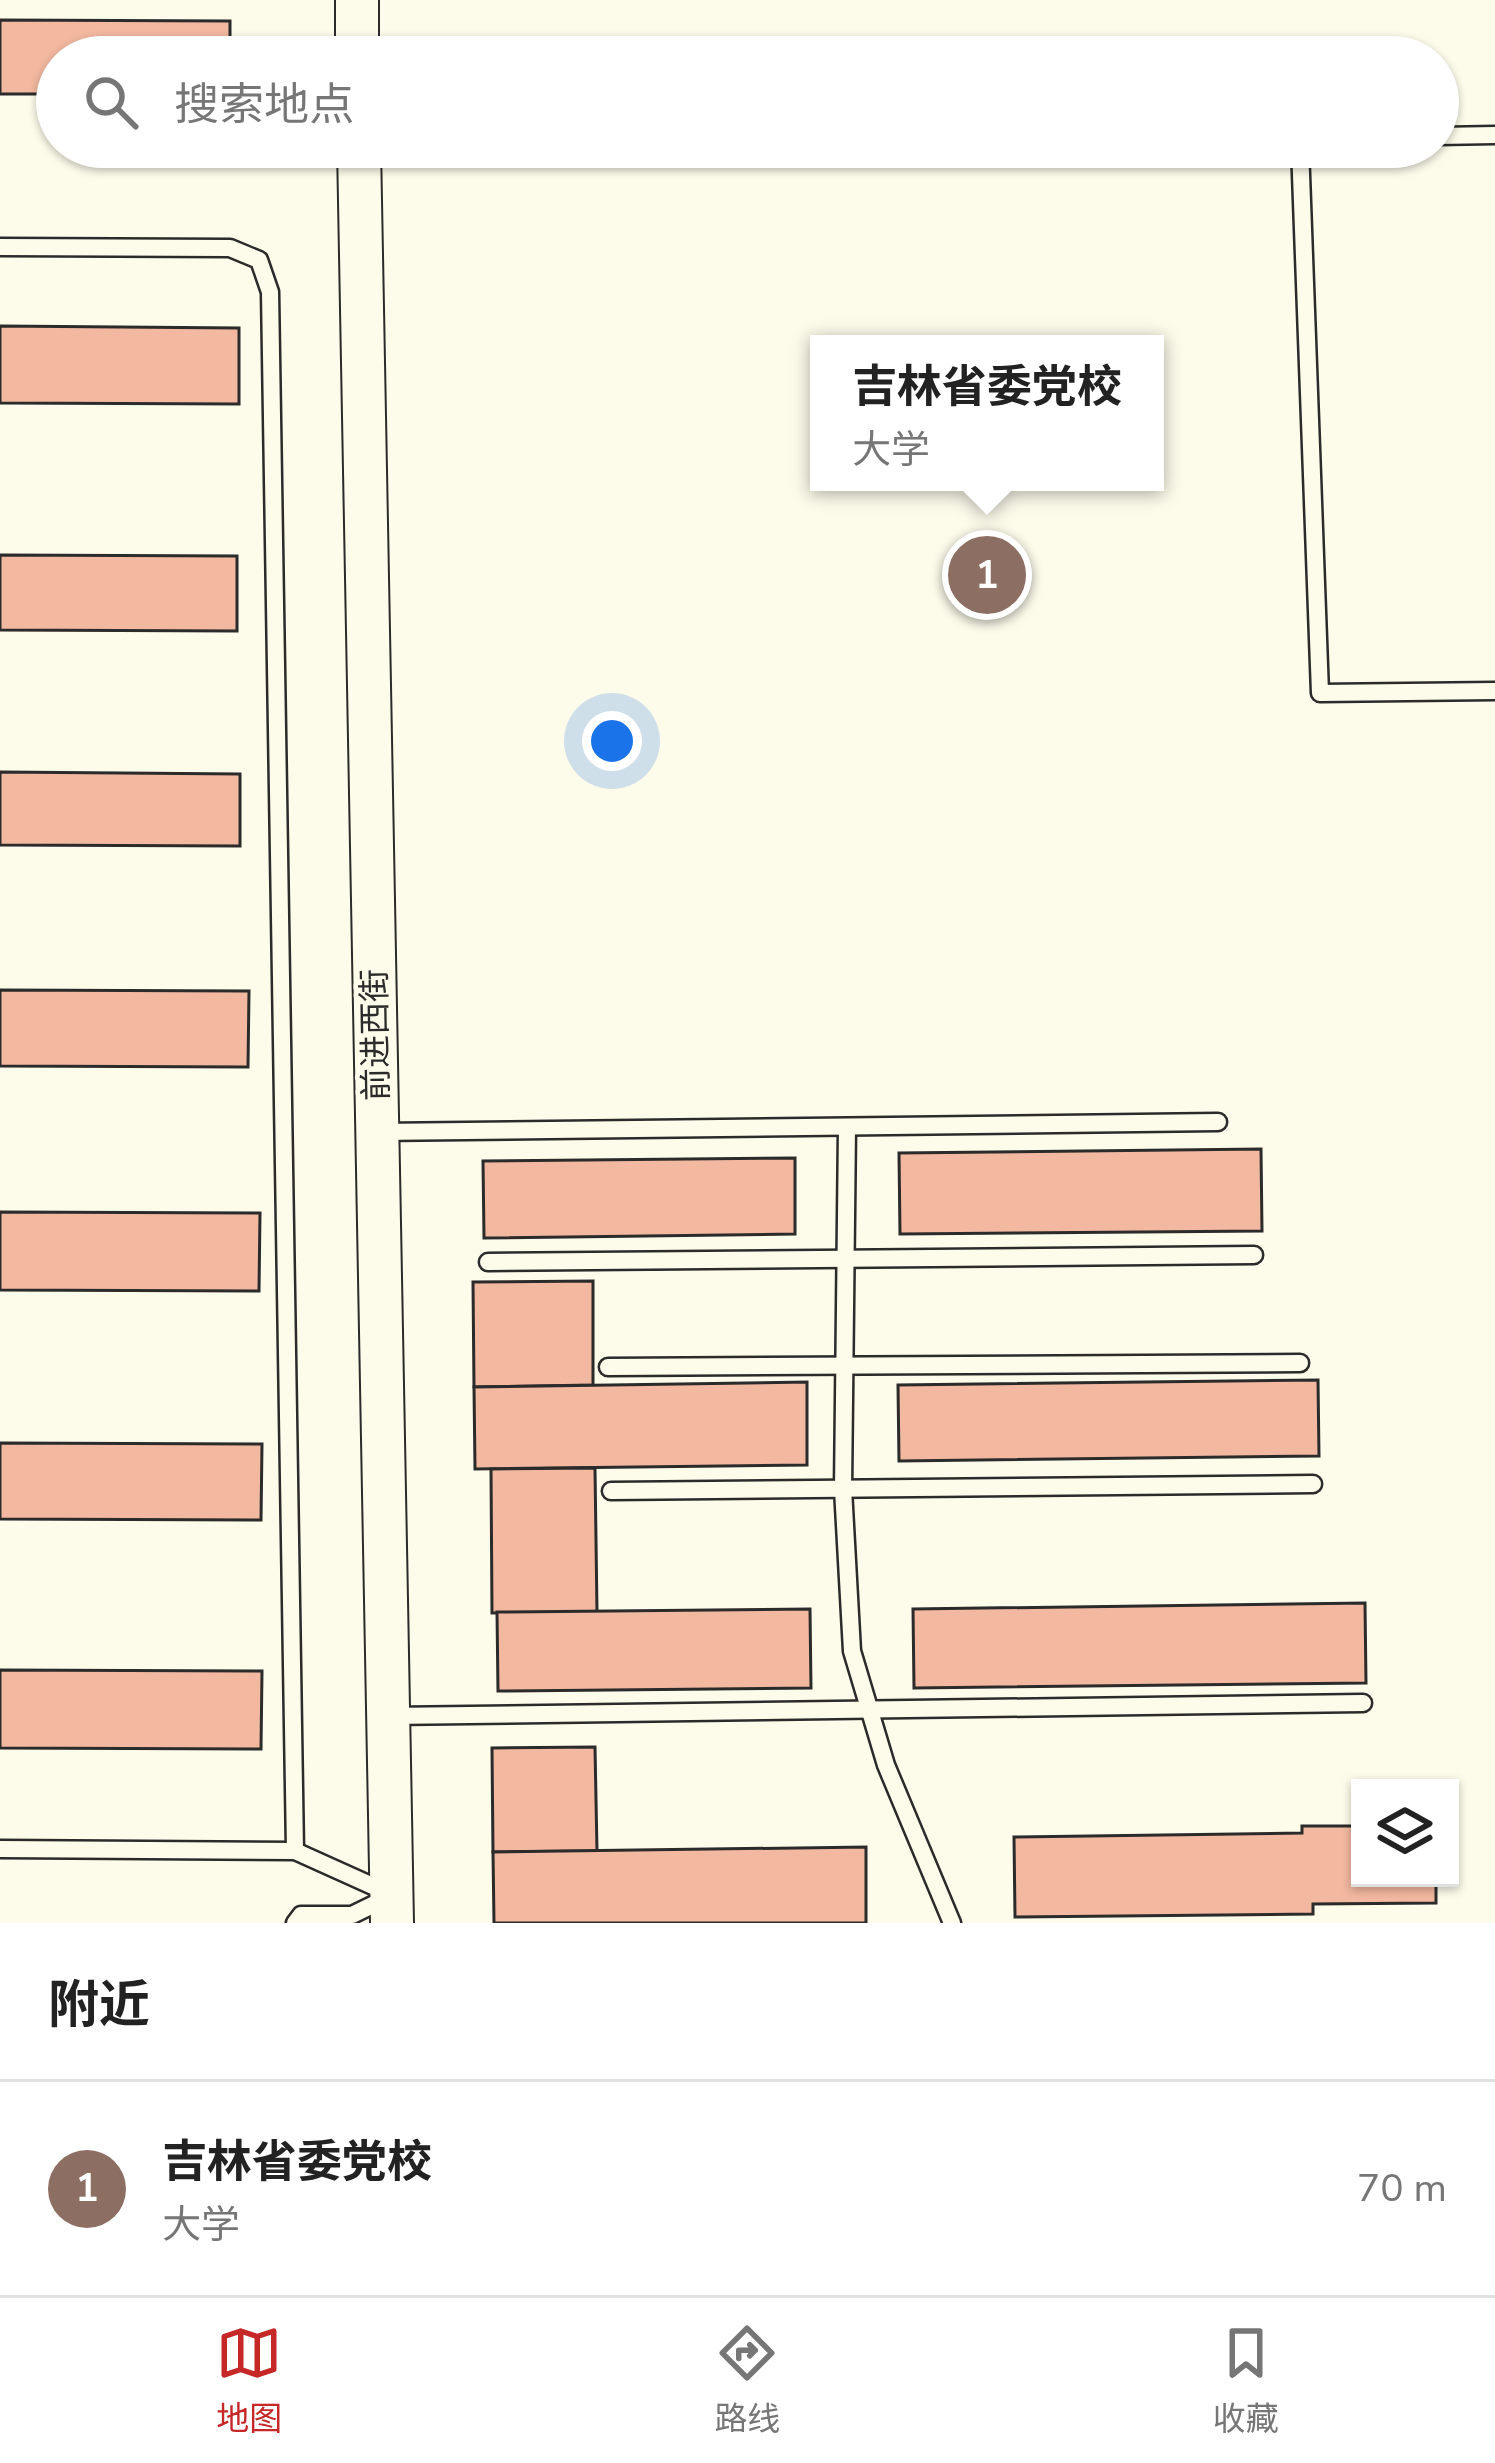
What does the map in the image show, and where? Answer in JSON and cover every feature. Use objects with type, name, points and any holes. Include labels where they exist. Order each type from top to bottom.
[{"type":"street","points":[[356,0],[357,36]]},
{"type":"street","name":"前进西街","points":[[359,168],[392,1909]]},
{"type":"lane","points":[[1459,136],[1495,135]]},
{"type":"lane","points":[[1301,168],[1319,693],[1495,691]]},
{"type":"lane","points":[[0,247],[230,248],[259,260],[270,292],[295,1851]]},
{"type":"lane","points":[[377,1132],[1219,1122]]},
{"type":"lane","points":[[847,1127],[844,1489],[852,1651],[886,1765],[952,1923]]},
{"type":"lane","points":[[488,1262],[1255,1256]]},
{"type":"lane","points":[[608,1367],[1300,1363]]},
{"type":"lane","points":[[610,1491],[1313,1484]]},
{"type":"lane","points":[[388,1716],[1363,1703]]},
{"type":"lane","points":[[0,1849],[295,1851],[392,1909]]},
{"type":"lane","points":[[295,1923],[301,1915],[392,1909]]},
{"type":"building","points":[[0,20],[230,21],[230,36],[36,36],[36,94],[0,94]]},
{"type":"building","points":[[0,326],[239,328],[239,404],[0,403]]},
{"type":"building","points":[[0,555],[237,556],[237,631],[0,630]]},
{"type":"building","points":[[0,772],[240,774],[240,846],[0,845]]},
{"type":"building","points":[[0,990],[249,991],[248,1067],[0,1066]]},
{"type":"building","points":[[1261,1149],[1262,1231],[900,1234],[899,1153]]},
{"type":"building","points":[[795,1158],[795,1234],[484,1238],[483,1161]]},
{"type":"building","points":[[0,1212],[260,1213],[259,1291],[0,1290]]},
{"type":"building","points":[[593,1281],[593,1385],[474,1387],[473,1282]]},
{"type":"building","points":[[1318,1380],[1319,1456],[899,1461],[898,1385]]},
{"type":"building","points":[[807,1382],[807,1465],[475,1469],[474,1387]]},
{"type":"building","points":[[0,1443],[262,1444],[261,1520],[0,1519]]},
{"type":"building","points":[[595,1468],[597,1612],[492,1613],[491,1469]]},
{"type":"building","points":[[1365,1603],[1366,1683],[914,1688],[913,1609]]},
{"type":"building","points":[[810,1609],[811,1688],[498,1691],[497,1612]]},
{"type":"building","points":[[0,1670],[262,1671],[261,1749],[0,1748]]},
{"type":"building","points":[[595,1747],[597,1851],[493,1852],[492,1748]]},
{"type":"building","points":[[1302,1826],[1351,1826],[1351,1887],[1436,1887],[1436,1903],[1313,1904],[1313,1914],[1015,1917],[1014,1837],[1302,1833]]},
{"type":"building","points":[[866,1847],[866,1923],[494,1923],[493,1852]]},
{"type":"place","name":"吉林省委党校","points":[[987,575]]}]
